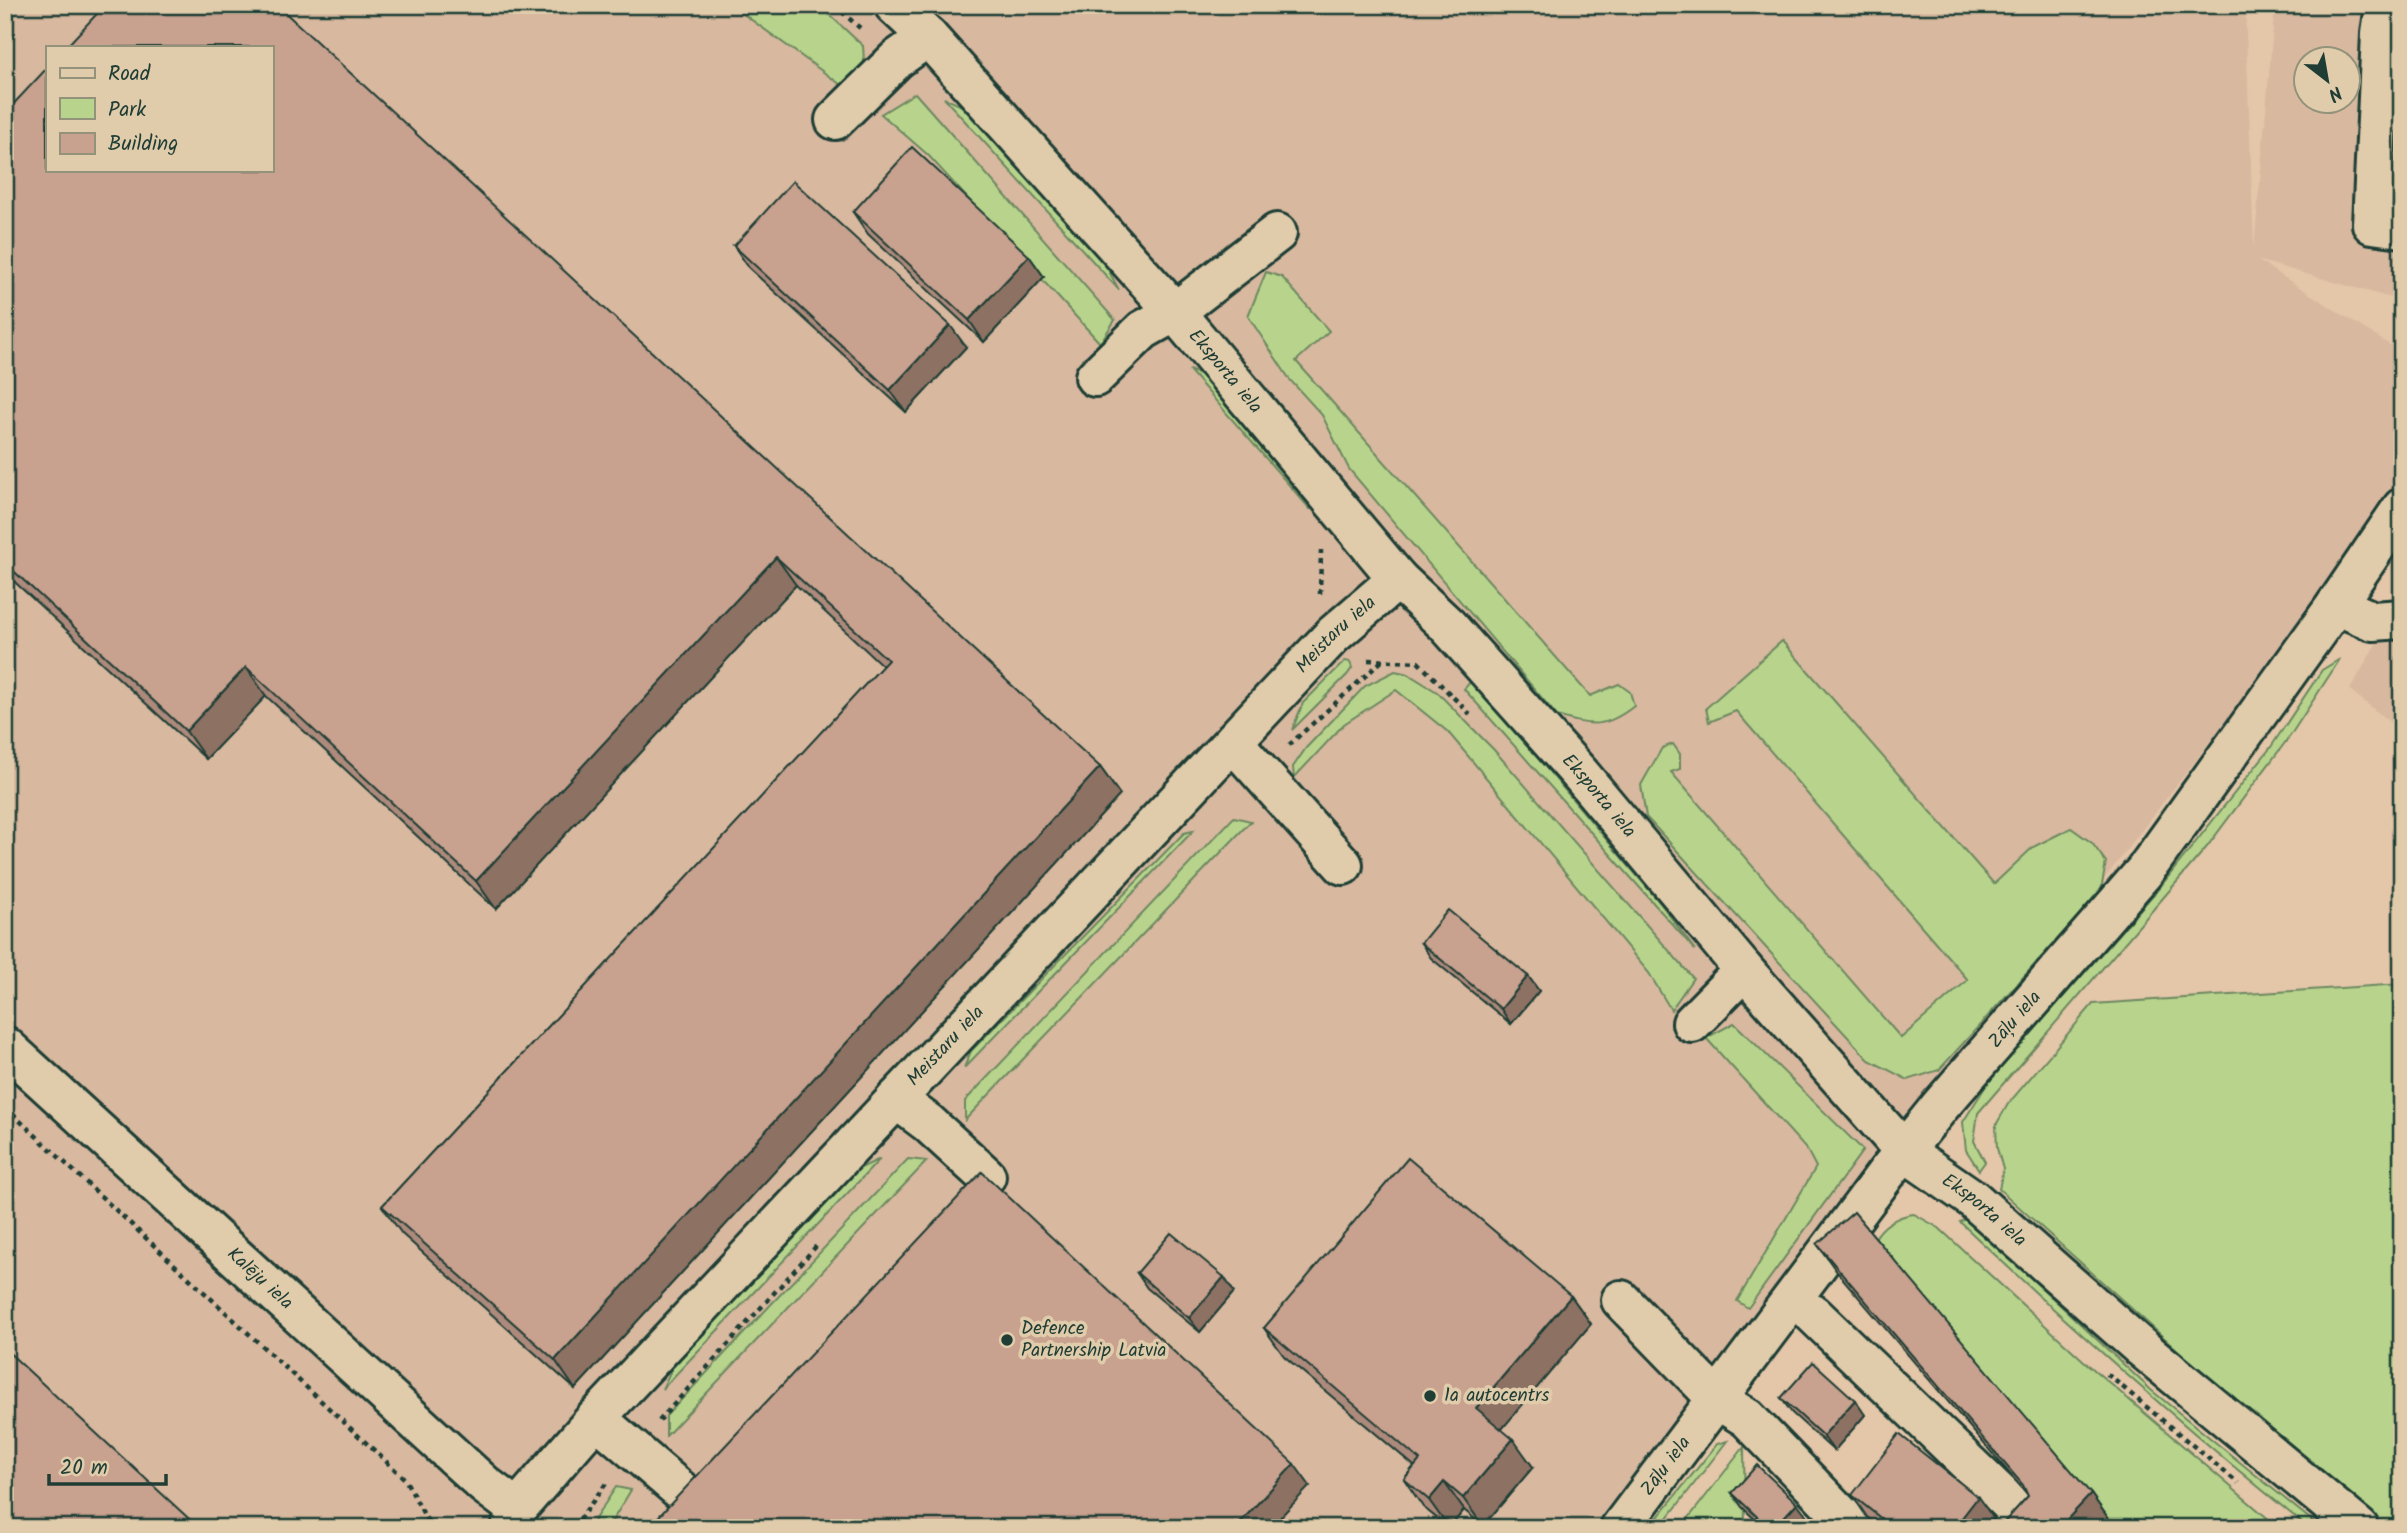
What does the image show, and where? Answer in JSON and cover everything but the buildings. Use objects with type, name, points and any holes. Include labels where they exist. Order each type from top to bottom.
[{"type":"street","name":"Eksporta iela","points":[[894,5],[928,37],[1175,312],[1398,579],[1447,625],[1581,775],[1744,970],[1905,1152],[1973,1199],[2137,1344],[2359,1528]]},
{"type":"street","points":[[2385,5],[2381,34],[2372,223],[2402,228]]},
{"type":"street","points":[[835,120],[897,59],[928,37]]},
{"type":"street","points":[[1095,377],[1143,330],[1175,312],[1277,233]]},
{"type":"street","name":"Zāļu iela","points":[[1620,1528],[1941,1105],[2144,872],[2336,605],[2402,508]]},
{"type":"street","name":"Meistaru iela","points":[[514,1518],[596,1418],[1333,635],[1398,579]]},
{"type":"street","points":[[2336,605],[2373,621],[2402,619]]},
{"type":"street","points":[[1233,743],[1343,864]]},
{"type":"street","points":[[1692,1023],[1744,970]]},
{"type":"street","name":"Kalēju iela","points":[[5,1045],[485,1485],[514,1518]]},
{"type":"street","points":[[897,1100],[928,1123],[986,1176]]},
{"type":"street","points":[[1621,1300],[1718,1400],[1748,1418],[1854,1528]]},
{"type":"street","points":[[1813,1314],[2019,1512],[2011,1528]]},
{"type":"street","points":[[596,1418],[686,1495]]},
{"type":"path","points":[[834,5],[862,29]]},
{"type":"path","points":[[1260,773],[1382,660]]},
{"type":"path","points":[[5,1107],[405,1479],[430,1528]]},
{"type":"path","points":[[573,1528],[634,1449],[827,1235]]},
{"type":"shaded area","points":[[5,5],[2245,5],[2254,250],[2275,5],[2402,5],[2402,301],[2257,260],[2402,353],[2402,492],[1605,1528],[5,1528]]},
{"type":"shaded area","points":[[2402,598],[2402,732],[2350,690]]},
{"type":"green space","points":[[731,5],[819,5],[863,46],[864,62],[844,87]]},
{"type":"green space","points":[[915,93],[1115,320],[1100,343],[928,155],[881,114]]},
{"type":"green space","points":[[944,98],[962,106],[1013,160],[1104,262],[1119,290]]},
{"type":"green space","points":[[1266,272],[1282,277],[1329,331],[1296,361],[1590,696],[1619,684],[1630,692],[1634,706],[1606,722],[1579,722],[1557,716],[1349,469],[1322,415],[1290,380],[1248,316]]},
{"type":"green space","points":[[1189,370],[1204,376],[1315,504],[1310,509]]},
{"type":"green space","points":[[1782,641],[1994,884],[2033,847],[2071,828],[2092,843],[2106,862],[2101,891],[1939,1070],[1908,1080],[1869,1060],[1646,817],[1641,785],[1662,748],[1673,744],[1680,754],[1680,769],[1671,772],[1901,1038],[1968,980],[1736,711],[1709,722],[1706,708]]},
{"type":"green space","points":[[2340,659],[2290,736],[2206,848],[1978,1113],[1974,1141],[1985,1162],[1979,1170],[1966,1150],[1963,1122],[1989,1081],[2160,887],[2271,747],[2322,670]]},
{"type":"green space","points":[[1345,661],[1350,662],[1352,668],[1347,675],[1292,730],[1303,703]]},
{"type":"green space","points":[[1395,671],[1408,674],[1437,692],[1494,750],[1693,978],[1671,1010],[1649,973],[1448,732],[1396,690],[1344,724],[1294,778],[1293,767],[1306,748],[1365,686]]},
{"type":"green space","points":[[1472,680],[1660,903],[1695,950],[1464,689]]},
{"type":"green space","points":[[1234,817],[1251,821],[965,1120],[965,1101]]},
{"type":"green space","points":[[1193,831],[964,1068],[971,1051],[1184,833]]},
{"type":"green space","points":[[2402,984],[2402,1528],[2385,1528],[2222,1390],[1999,1189],[2003,1169],[1997,1148],[1996,1125],[2008,1104],[2093,1004]]},
{"type":"green space","points":[[1734,1023],[1863,1150],[1748,1308],[1737,1301],[1816,1167],[1807,1150],[1706,1038]]},
{"type":"green space","points":[[880,1159],[662,1389],[672,1368],[852,1172]]},
{"type":"green space","points":[[908,1159],[927,1161],[666,1436],[666,1416]]},
{"type":"green space","points":[[1914,1214],[1939,1228],[2085,1362],[2279,1528],[2105,1528],[2110,1521],[1874,1240],[1891,1222]]},
{"type":"green space","points":[[1967,1218],[2151,1390],[2321,1528],[2309,1528],[2132,1379],[1960,1222]]},
{"type":"green space","points":[[1727,1441],[1660,1528],[1649,1528],[1717,1444]]},
{"type":"green space","points":[[1744,1447],[1745,1528],[1681,1528]]},
{"type":"green space","points":[[616,1487],[631,1490],[608,1528],[589,1528]]},
{"type":"place","name":"Defence Partnership Latvia","points":[[1007,1340]]},
{"type":"place","name":"1a autocentrs","points":[[1430,1396]]}]
